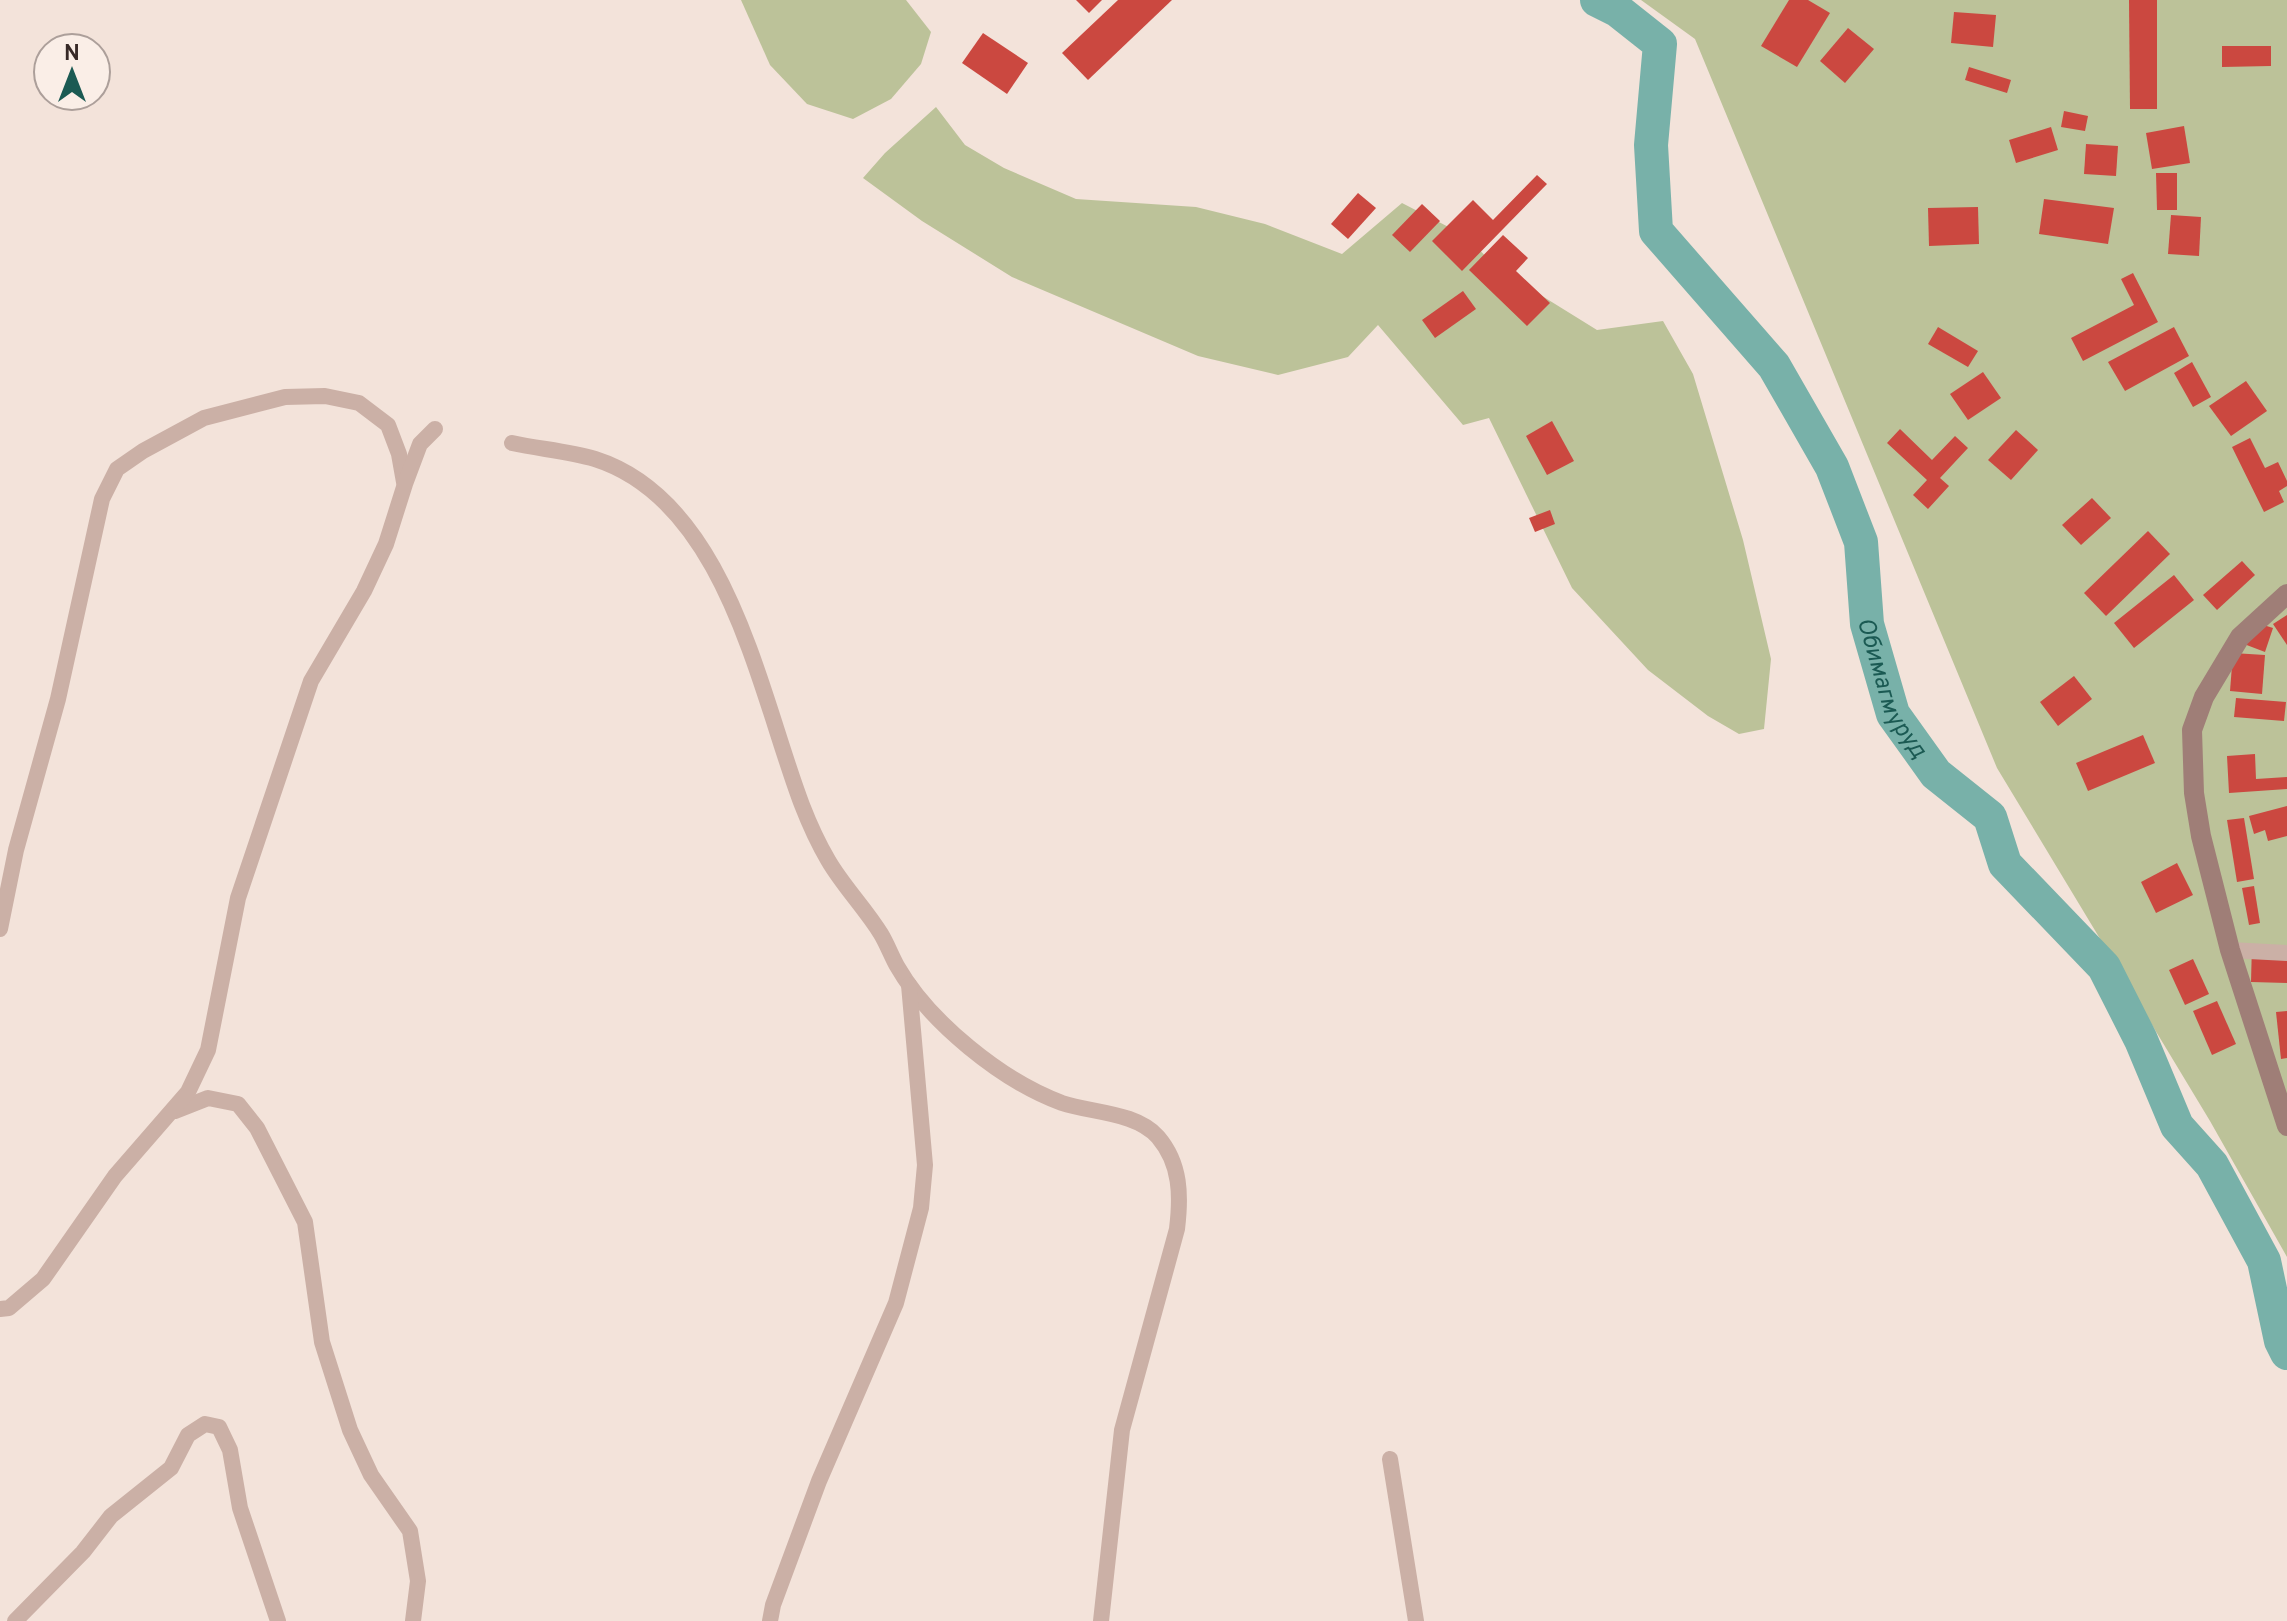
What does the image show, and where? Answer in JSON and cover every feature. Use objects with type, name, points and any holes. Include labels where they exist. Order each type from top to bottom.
[{"type":"street","points":[[0,929],[16,850],[58,699],[102,499],[117,469],[204,418],[285,397],[325,396],[359,403],[388,425],[399,454],[405,484]]},
{"type":"street","points":[[0,1309],[9,1308],[43,1279],[115,1176],[188,1092],[208,1050],[238,898],[311,681],[375,567],[386,544],[420,444],[435,429]]},
{"type":"street","points":[[512,443],[595,460],[636,479],[663,500],[696,540],[725,588],[803,806],[827,859],[881,934],[909,983],[932,1015],[998,1069],[1061,1102],[1136,1122],[1156,1135],[1173,1163],[1181,1196],[1177,1229],[1122,1430],[1101,1621]]},
{"type":"street","points":[[2287,594],[2240,637],[2204,697],[2192,730],[2194,793],[2201,836],[2230,950],[2287,1126]]},
{"type":"street","points":[[2230,950],[2287,953]]},
{"type":"street","points":[[770,1621],[773,1605],[819,1481],[896,1303],[921,1208],[925,1165],[909,983]]},
{"type":"street","points":[[170,1113],[208,1098],[238,1104],[257,1128],[305,1222],[322,1342],[350,1430],[371,1475],[410,1531],[418,1581],[413,1621]]},
{"type":"street","points":[[15,1621],[83,1552],[111,1516],[171,1468],[188,1435],[205,1424],[219,1427],[230,1450],[240,1508],[278,1621]]},
{"type":"street","points":[[1390,1459],[1416,1621]]},
{"type":"green space","points":[[741,0],[906,0],[931,32],[921,64],[891,99],[853,119],[807,104],[770,65]]},
{"type":"green space","points":[[1641,0],[2287,0],[2287,1257],[2210,1121],[1997,768],[1695,39]]},
{"type":"green space","points":[[936,107],[965,145],[1004,168],[1076,199],[1196,207],[1265,224],[1342,254],[1402,203],[1466,236],[1497,268],[1597,330],[1663,321],[1693,374],[1743,540],[1771,659],[1764,729],[1739,734],[1708,716],[1648,670],[1572,588],[1489,418],[1463,425],[1378,325],[1348,357],[1278,375],[1198,356],[1012,277],[922,221],[863,178],[885,153]]},
{"type":"building","points":[[1076,0],[1102,0],[1089,13]]},
{"type":"building","points":[[1118,0],[1172,0],[1088,80],[1062,53]]},
{"type":"building","points":[[1789,0],[1808,0],[1830,13],[1797,67],[1761,46]]},
{"type":"building","points":[[2129,0],[2157,0],[2157,109],[2130,109]]},
{"type":"building","points":[[1954,12],[1996,15],[1993,47],[1951,43]]},
{"type":"building","points":[[1848,28],[1874,49],[1845,83],[1820,61]]},
{"type":"building","points":[[983,33],[1028,63],[1007,94],[962,63]]},
{"type":"building","points":[[2222,46],[2271,46],[2271,66],[2222,67]]},
{"type":"building","points":[[1969,67],[2011,80],[2007,93],[1965,80]]},
{"type":"building","points":[[2064,111],[2088,116],[2085,131],[2061,127]]},
{"type":"building","points":[[2184,126],[2190,163],[2152,169],[2146,133]]},
{"type":"building","points":[[2051,127],[2058,150],[2016,163],[2009,140]]},
{"type":"building","points":[[2086,144],[2118,146],[2116,176],[2084,174]]},
{"type":"building","points":[[2156,173],[2177,173],[2177,210],[2157,210]]},
{"type":"building","points":[[1537,175],[1547,184],[1462,271],[1432,241],[1473,200],[1493,220]]},
{"type":"building","points":[[1358,193],[1376,208],[1348,239],[1331,224]]},
{"type":"building","points":[[2044,199],[2114,208],[2108,244],[2039,234]]},
{"type":"building","points":[[1422,204],[1440,221],[1410,252],[1392,235]]},
{"type":"building","points":[[1978,207],[1979,244],[1929,246],[1928,208]]},
{"type":"building","points":[[2171,215],[2201,217],[2199,256],[2168,254]]},
{"type":"building","points":[[1503,235],[1528,258],[1516,271],[1550,303],[1527,326],[1469,270]]},
{"type":"building","points":[[2133,273],[2158,322],[2083,361],[2071,338],[2134,305],[2121,279]]},
{"type":"building","points":[[1463,291],[1476,309],[1435,338],[1422,320]]},
{"type":"building","points":[[1938,327],[1978,351],[1968,367],[1928,344]]},
{"type":"building","points":[[2174,327],[2189,356],[2125,391],[2108,362]]},
{"type":"building","points":[[2192,362],[2211,397],[2193,407],[2174,373]]},
{"type":"building","points":[[1983,372],[2001,398],[1968,420],[1950,394]]},
{"type":"building","points":[[2246,381],[2267,411],[2231,436],[2209,406]]},
{"type":"building","points":[[1552,421],[1574,461],[1547,475],[1526,436]]},
{"type":"building","points":[[1900,429],[1932,460],[1955,436],[1968,448],[1940,478],[1949,486],[1928,509],[1913,495],[1927,480],[1887,443]]},
{"type":"building","points":[[2016,430],[2038,450],[2011,480],[1988,460]]},
{"type":"building","points":[[2250,438],[2265,468],[2278,462],[2287,481],[2287,486],[2279,491],[2284,502],[2264,512],[2232,447]]},
{"type":"building","points":[[2092,498],[2111,518],[2081,545],[2062,525]]},
{"type":"building","points":[[1550,510],[1555,524],[1535,532],[1529,518]]},
{"type":"building","points":[[2148,531],[2170,554],[2106,616],[2084,593]]},
{"type":"building","points":[[2242,561],[2255,575],[2217,610],[2203,595]]},
{"type":"building","points":[[2174,575],[2194,600],[2134,648],[2114,623]]},
{"type":"building","points":[[2287,615],[2287,645],[2273,624]]},
{"type":"building","points":[[2251,621],[2273,628],[2265,652],[2244,644]]},
{"type":"building","points":[[2233,653],[2265,655],[2262,694],[2230,691]]},
{"type":"building","points":[[2074,676],[2092,699],[2058,726],[2040,702]]},
{"type":"building","points":[[2236,698],[2286,702],[2284,721],[2234,717]]},
{"type":"building","points":[[2143,735],[2155,763],[2088,791],[2076,763]]},
{"type":"building","points":[[2255,754],[2256,779],[2287,777],[2287,789],[2229,793],[2227,756]]},
{"type":"building","points":[[2287,806],[2287,836],[2268,841],[2265,830],[2254,834],[2249,816]]},
{"type":"building","points":[[2244,818],[2254,879],[2237,882],[2227,820]]},
{"type":"building","points":[[2177,863],[2193,895],[2156,913],[2141,882]]},
{"type":"building","points":[[2254,886],[2260,923],[2249,925],[2242,888]]},
{"type":"building","points":[[2252,944],[2287,946],[2287,983],[2251,982]]},
{"type":"building","points":[[2193,959],[2209,994],[2185,1005],[2169,970]]},
{"type":"building","points":[[2217,1001],[2236,1044],[2212,1055],[2193,1011]]},
{"type":"building","points":[[2287,1011],[2287,1058],[2281,1059],[2276,1012]]},
{"type":"waterway","name":"Обимагмуруд","points":[[1597,0],[1617,10],[1660,44],[1651,145],[1656,231],[1774,366],[1832,467],[1861,542],[1867,624],[1893,714],[1936,774],[1990,817],[2005,864],[2104,967],[2141,1040],[2177,1126],[2212,1165],[2264,1261],[2281,1341],[2287,1353]]}]
